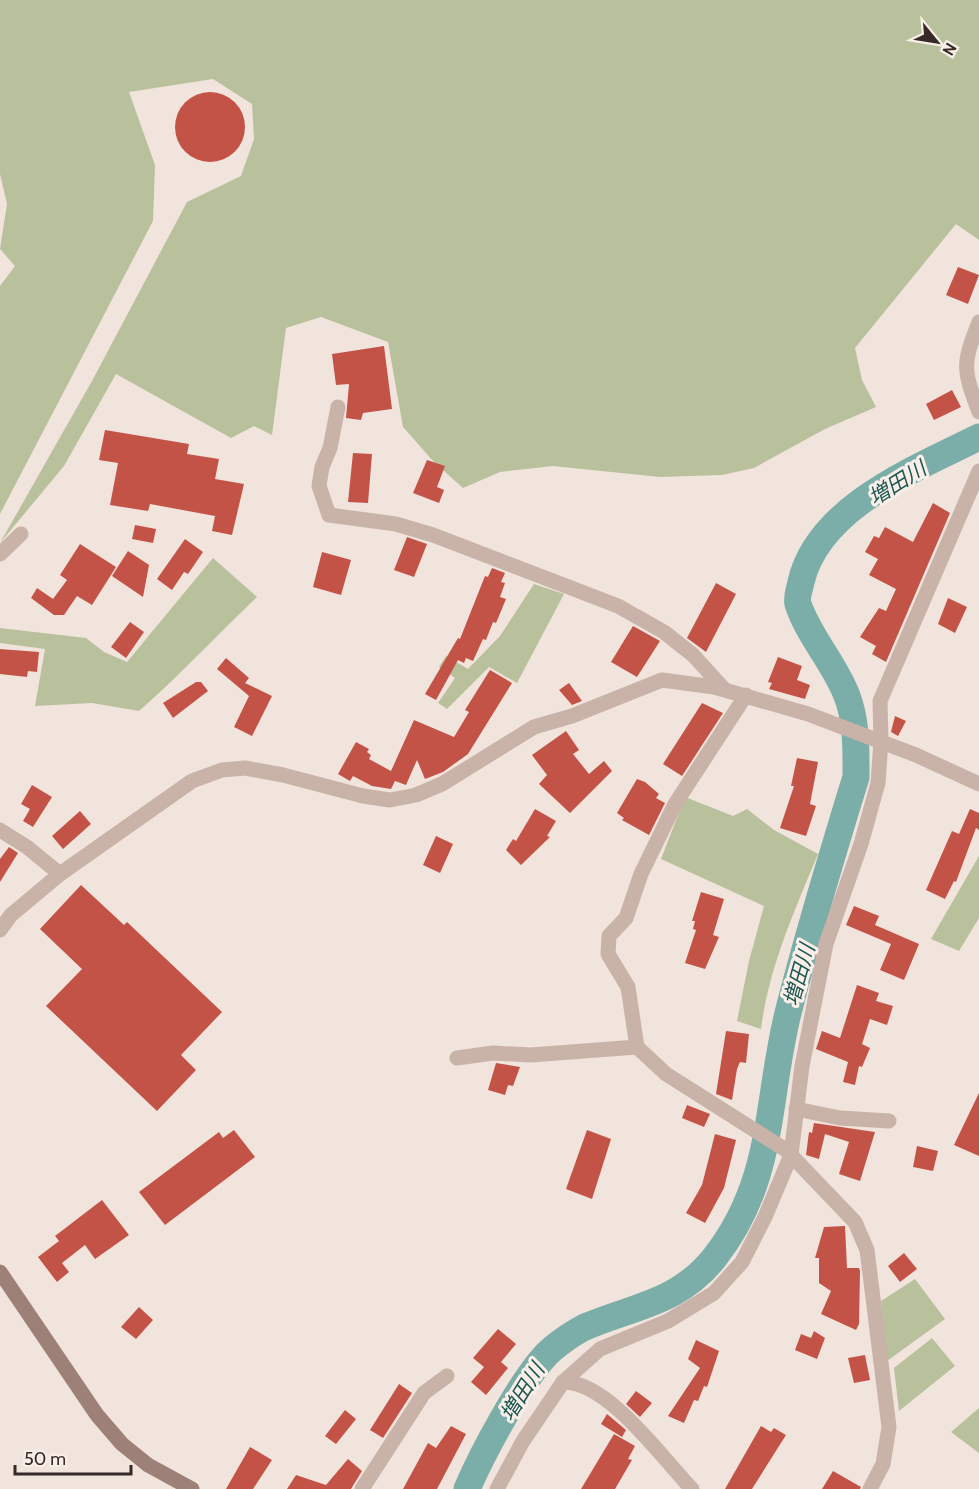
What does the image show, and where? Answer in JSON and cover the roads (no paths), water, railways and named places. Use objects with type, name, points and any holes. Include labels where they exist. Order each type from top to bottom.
[{"type":"street","points":[[979,322],[965,361],[967,379],[979,412]]},
{"type":"street","points":[[338,407],[330,448],[322,467],[319,486],[329,515],[396,524],[433,535],[618,606],[664,632],[693,654],[724,689]]},
{"type":"street","points":[[497,1489],[523,1441],[563,1382],[600,1349],[668,1321],[695,1307],[723,1284],[742,1262],[755,1238],[789,1153],[813,1004],[826,944],[878,783],[877,740],[880,701],[979,471]]},
{"type":"street","points":[[0,554],[21,534]]},
{"type":"street","points":[[0,930],[11,915],[60,874],[192,781],[222,770],[245,768],[363,796],[390,800],[416,795],[442,784],[534,727],[572,716],[662,680],[724,689],[832,722],[979,784]]},
{"type":"street","points":[[746,695],[675,804],[641,874],[626,918],[609,936],[608,954],[628,987],[637,1047],[666,1074],[789,1153],[855,1222],[867,1250],[889,1427],[883,1464],[870,1489]]},
{"type":"street","points":[[0,830],[27,847],[60,874]]},
{"type":"street","points":[[457,1058],[493,1053],[531,1055],[637,1047]]},
{"type":"street","points":[[796,1108],[840,1118],[889,1121]]},
{"type":"street","points":[[0,1272],[97,1415],[122,1444],[148,1464],[192,1489]]},
{"type":"street","points":[[362,1489],[424,1393],[447,1376]]},
{"type":"street","points":[[563,1382],[588,1387],[602,1396],[692,1489]]},
{"type":"waterway","name":"増田川","points":[[467,1489],[513,1401],[535,1368],[549,1352],[585,1327],[655,1301],[686,1284],[715,1257],[749,1199],[766,1140],[788,1013],[856,777],[853,716],[842,684],[803,616],[798,601],[801,582],[811,556],[827,532],[848,511],[900,477],[979,437]]}]
